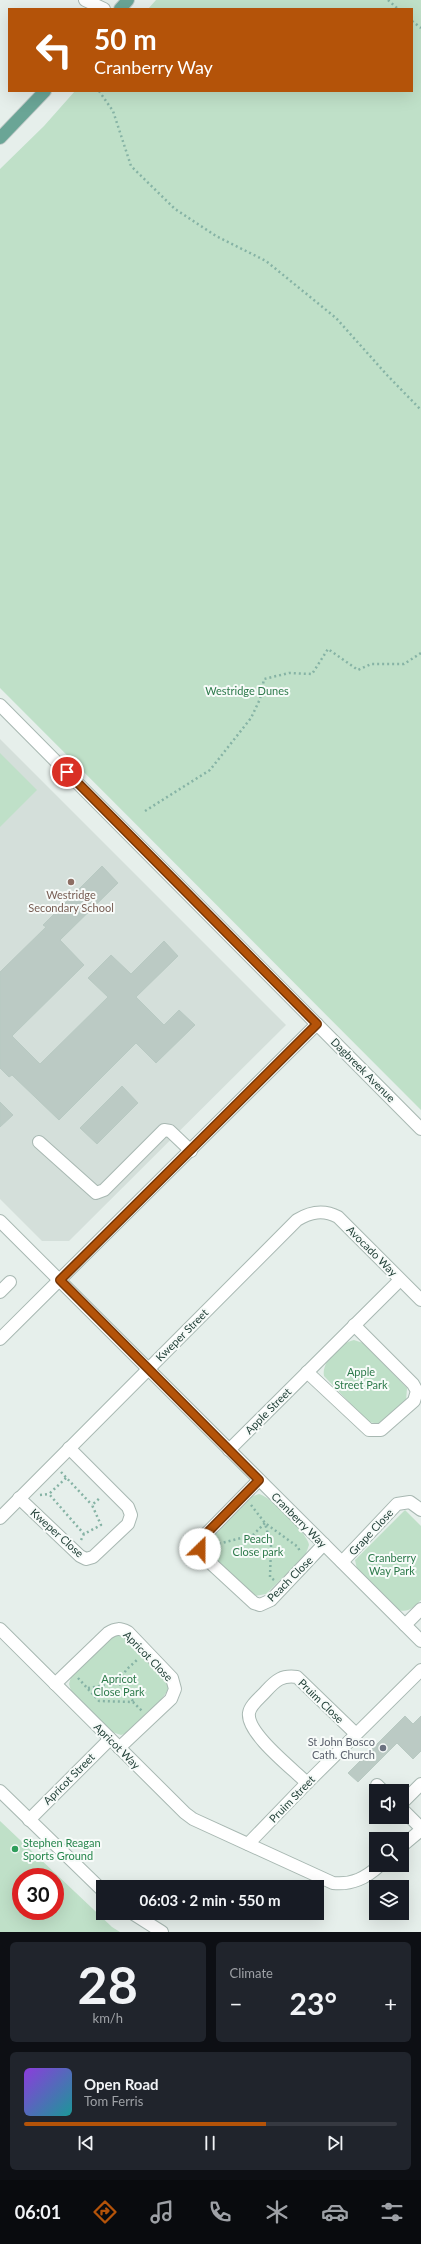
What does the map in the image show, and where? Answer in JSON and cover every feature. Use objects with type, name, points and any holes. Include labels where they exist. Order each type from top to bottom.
[{"type":"main road","points":[[121,8],[128,0]]},
{"type":"main road","points":[[0,138],[44,92]]},
{"type":"street","points":[[86,0],[102,8]]},
{"type":"street","name":"Dagbreek Avenue","points":[[0,705],[421,1129]]},
{"type":"street","points":[[1,1336],[60,1280],[317,1024]]},
{"type":"street","points":[[39,1142],[96,1193],[104,1190],[164,1130],[168,1130],[191,1150]]},
{"type":"street","name":"Avocado Way","points":[[319,1212],[338,1217],[421,1300]]},
{"type":"street","name":"Kweper Street","points":[[0,1518],[296,1220],[319,1212]]},
{"type":"street","name":"Cranberry Way","points":[[0,1221],[421,1641]]},
{"type":"street","name":"Apple Street","points":[[229,1450],[400,1280]]},
{"type":"street","points":[[0,1292],[10,1282]]},
{"type":"street","points":[[308,1372],[369,1430],[381,1430],[414,1401],[417,1391],[413,1384],[354,1325]]},
{"type":"street","name":"Kweper Close","points":[[19,1498],[80,1556],[86,1559],[93,1557],[128,1524],[131,1515],[128,1507],[69,1448]]},
{"type":"street","points":[[200,1549],[204,1536],[259,1480]]},
{"type":"street","name":"Grape Close","points":[[342,1562],[397,1504],[410,1502],[421,1510]]},
{"type":"street","name":"Peach Close","points":[[200,1549],[203,1556],[254,1603],[265,1604],[282,1589],[324,1544]]},
{"type":"street","points":[[405,1625],[421,1609]]},
{"type":"street","name":"Apricot Way","points":[[0,1629],[185,1813],[193,1819],[333,1883],[344,1884],[356,1881],[372,1872]]},
{"type":"street","name":"Apricot Close","points":[[55,1684],[108,1633],[115,1629],[122,1629],[128,1632],[172,1678],[175,1684],[174,1694],[171,1699],[119,1748]]},
{"type":"street","name":"Pruim Street","points":[[248,1844],[421,1670]]},
{"type":"street","name":"Pruim Close","points":[[307,1783],[264,1742],[252,1727],[249,1720],[251,1708],[276,1681],[287,1676],[297,1677],[356,1734]]},
{"type":"street","name":"Apricot Street","points":[[29,1820],[110,1739]]},
{"type":"street","points":[[409,1797],[421,1784]]},
{"type":"street","points":[[0,1791],[96,1884]]},
{"type":"street","points":[[409,1816],[421,1829],[409,1840]]},
{"type":"street","points":[[143,1920],[162,1932]]},
{"type":"path","points":[[388,0],[397,8]]},
{"type":"path","points":[[413,21],[421,28]]},
{"type":"path","points":[[100,92],[113,111],[131,166],[175,209],[216,236],[266,261],[336,318],[387,376],[421,410]]},
{"type":"path","points":[[146,811],[210,770],[251,718],[260,699],[264,679],[289,673],[312,674],[328,650],[358,670],[371,664],[404,664],[421,653]]},
{"type":"path","points":[[53,1464],[92,1505],[100,1524],[84,1534],[79,1543],[80,1556]]},
{"type":"path","points":[[66,1478],[49,1494],[84,1534]]},
{"type":"path","points":[[92,1505],[110,1489]]},
{"type":"path","points":[[243,1496],[265,1523],[298,1547],[305,1564]]},
{"type":"path","points":[[200,1549],[253,1535],[265,1523]]},
{"type":"path","points":[[265,1523],[271,1546],[270,1577],[282,1589]]},
{"type":"path","points":[[119,1683],[126,1670],[147,1651]]},
{"type":"path","points":[[70,1669],[99,1701],[133,1702]]},
{"type":"path","points":[[87,1688],[119,1683]]},
{"type":"path","points":[[119,1683],[133,1702],[151,1718]]},
{"type":"shaded area","name":"Westridge Secondary School","points":[[0,739],[286,1025],[69,1241],[42,1241],[0,1199]]},
{"type":"green space","name":"Westridge Dunes","points":[[156,0],[421,0],[421,1110],[0,688],[0,169],[44,126],[74,92],[413,92],[413,8],[149,8]]},
{"type":"green space","points":[[0,753],[37,790],[0,827]]},
{"type":"green space","name":"Apple Street Park","points":[[354,1340],[363,1343],[407,1388],[406,1401],[381,1424],[368,1422],[324,1376],[325,1365],[328,1359],[343,1345]]},
{"type":"green space","name":"Peach Close park","points":[[259,1494],[271,1501],[288,1516],[302,1533],[309,1545],[305,1556],[266,1594],[255,1596],[210,1555],[207,1541],[250,1497]]},
{"type":"green space","name":"Cranberry Way Park","points":[[405,1510],[421,1526],[421,1600],[412,1608],[403,1611],[396,1609],[357,1569],[355,1560]]},
{"type":"green space","name":"Apricot Close Park","points":[[118,1634],[125,1636],[166,1677],[169,1687],[162,1699],[140,1722],[121,1735],[112,1732],[72,1694],[69,1684],[71,1677],[109,1637]]},
{"type":"green space","name":"Stephen Reagan Sports Ground","points":[[0,1821],[50,1868],[12,1868],[12,1920],[64,1920],[64,1882],[96,1912],[96,1920],[105,1920],[120,1932],[0,1932]]},
{"type":"building","points":[[102,866],[118,883],[60,940],[84,965],[12,1036],[40,1064],[108,997],[88,978],[111,955],[131,974],[164,941],[178,956],[136,997],[164,1025],[179,1010],[195,1025],[156,1063],[136,1043],[59,1120],[12,1075],[9,1077],[0,1068],[0,972],[46,927],[43,925]]},
{"type":"building","points":[[122,1086],[138,1103],[97,1144],[80,1128]]},
{"type":"building","points":[[0,1102],[13,1115],[0,1127]]},
{"type":"building","name":"St John Bosco Cath. Church","points":[[405,1716],[413,1724],[421,1716],[421,1751],[413,1759],[397,1743],[358,1782],[348,1773]]},
{"type":"place","name":"Westridge Secondary School","points":[[71,882]]},
{"type":"place","name":"St John Bosco Cath. Church","points":[[383,1748]]},
{"type":"place","name":"Stephen Reagan Sports Ground","points":[[15,1849]]},
{"type":"route","points":[[67,772],[317,1024],[60,1280],[259,1480],[204,1536],[200,1549]]}]
